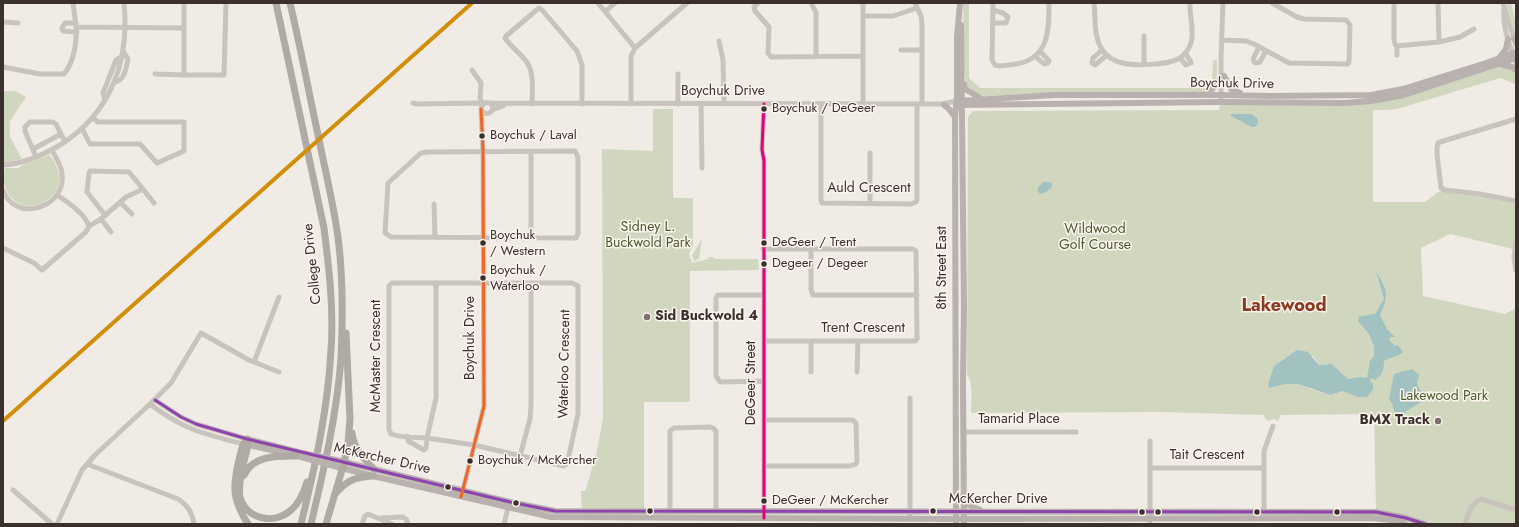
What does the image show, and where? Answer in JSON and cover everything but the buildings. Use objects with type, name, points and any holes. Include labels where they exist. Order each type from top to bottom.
[{"type":"highway","name":"College Drive","points":[[276,3],[324,228],[328,257],[331,313],[331,350],[321,432],[301,524]]},
{"type":"highway","name":"College Drive","points":[[290,3],[338,237],[341,271],[342,334],[339,372],[331,432],[311,524]]},
{"type":"highway","points":[[334,495],[340,488],[352,480],[373,473],[359,454],[353,442],[350,419],[345,307],[341,271]]},
{"type":"highway","points":[[326,524],[343,465],[348,443],[350,419]]},
{"type":"highway","points":[[246,443],[240,482],[240,496],[245,507],[254,515],[260,518],[272,519],[290,511],[299,500],[306,486],[321,432]]},
{"type":"highway","points":[[246,443],[235,479],[234,490],[235,499],[240,512],[248,524]]},
{"type":"highway","points":[[240,482],[246,470],[255,462],[264,458],[275,456],[300,455]]},
{"type":"main road","name":"8th Street East","points":[[960,3],[957,37],[959,103],[962,115],[964,522]]},
{"type":"main road","name":"8th Street East","points":[[954,522],[955,117],[959,103],[962,81],[960,12]]},
{"type":"main road","points":[[1513,41],[1506,49],[1500,61],[1516,70]]},
{"type":"main road","name":"Boychuk Drive","points":[[959,103],[981,99],[1055,95],[1376,95],[1396,91],[1515,57]]},
{"type":"main road","name":"Boychuk Drive","points":[[959,103],[973,105],[1371,102],[1404,95],[1500,61]]},
{"type":"main road","points":[[1201,96],[1212,90],[1222,77],[1234,91],[1252,95]]},
{"type":"main road","points":[[962,81],[965,89],[981,99]]},
{"type":"main road","points":[[943,104],[955,117]]},
{"type":"main road","points":[[962,115],[973,105]]},
{"type":"main road","name":"McKercher Drive","points":[[246,443],[509,505],[550,517],[636,518],[764,515]]},
{"type":"main road","points":[[942,512],[952,505],[955,496]]},
{"type":"main road","points":[[963,496],[969,506],[985,512]]},
{"type":"main road","name":"McKercher Drive","points":[[636,518],[670,512],[716,512],[807,518],[910,515],[942,512],[985,512],[1150,518],[1264,512],[1326,518],[1376,512],[1406,518],[1425,524]]},
{"type":"main road","name":"McKercher Drive","points":[[910,515],[944,519],[954,522],[980,519],[1372,518],[1391,520],[1405,524]]},
{"type":"main road","points":[[970,524],[980,519]]},
{"type":"street","points":[[3,67],[40,74],[63,74],[71,61],[74,50],[76,27],[73,3]]},
{"type":"street","points":[[105,99],[104,93],[116,60],[123,53],[126,27],[124,3]]},
{"type":"street","points":[[184,3],[184,75]]},
{"type":"street","points":[[155,74],[224,75],[226,3]]},
{"type":"street","points":[[598,3],[635,48]]},
{"type":"street","points":[[606,11],[615,3]]},
{"type":"street","points":[[631,104],[631,56],[635,48],[687,3]]},
{"type":"street","points":[[758,3],[754,7],[755,11],[769,27],[769,56],[863,56]]},
{"type":"street","points":[[811,3],[816,12],[816,56]]},
{"type":"street","points":[[863,3],[863,104]]},
{"type":"street","points":[[993,3],[992,60],[994,65],[1021,63],[1035,56],[1040,51],[1047,38],[1049,27],[1049,3]]},
{"type":"street","points":[[1094,3],[1096,33],[1102,50],[1107,55],[1124,64],[1165,64],[1180,58],[1185,53],[1192,38],[1190,3]]},
{"type":"street","points":[[1223,102],[1222,77],[1224,58],[1222,52],[1222,40],[1224,3]]},
{"type":"street","points":[[1222,40],[1246,41],[1283,61],[1293,64],[1348,64],[1350,60],[1350,25],[1346,20],[1302,18],[1272,3]]},
{"type":"street","points":[[1394,3],[1394,40],[1397,46],[1397,55]]},
{"type":"street","points":[[1438,3],[1439,42]]},
{"type":"street","points":[[1503,3],[1513,41],[1515,57]]},
{"type":"street","points":[[863,16],[893,16],[916,5],[922,24],[919,104]]},
{"type":"street","points":[[532,104],[532,74],[530,68],[526,61],[505,38],[538,8],[543,11],[577,51],[582,65],[582,104]]},
{"type":"street","points":[[993,10],[1003,13],[1008,17],[1006,23],[993,23]]},
{"type":"street","points":[[3,22],[18,23]]},
{"type":"street","points":[[76,27],[184,28]]},
{"type":"street","points":[[1397,46],[1439,42],[1460,37],[1474,29]]},
{"type":"street","points":[[1144,36],[1144,64]]},
{"type":"street","points":[[719,41],[724,60],[724,104]]},
{"type":"street","points":[[1259,47],[1254,59],[1255,63],[1260,62],[1266,51]]},
{"type":"street","points":[[901,50],[922,50]]},
{"type":"street","points":[[1102,50],[1093,58],[1092,63],[1095,65],[1098,64],[1107,55]]},
{"type":"street","points":[[1035,56],[1044,64],[1048,63],[1049,61],[1040,51]]},
{"type":"street","points":[[3,165],[36,157],[52,150],[65,142],[93,118],[115,82],[122,79],[128,59],[123,53]]},
{"type":"street","points":[[1180,58],[1186,65],[1190,63],[1190,60],[1185,53]]},
{"type":"street","points":[[413,103],[478,103],[484,106],[491,105],[490,112],[484,113],[484,106],[480,98],[481,83],[472,70]]},
{"type":"street","points":[[678,74],[678,104]]},
{"type":"street","name":"Boychuk Drive","points":[[462,494],[484,406],[483,128],[481,121],[484,106],[505,104],[959,103]]},
{"type":"street","name":"Boychuk Drive","points":[[483,128],[490,112],[505,104]]},
{"type":"street","points":[[701,104],[702,168]]},
{"type":"street","name":"DeGeer Street","points":[[764,104],[762,149],[764,249],[764,515]]},
{"type":"street","name":"Auld Crescent","points":[[821,104],[821,202],[911,204],[917,200],[919,104]]},
{"type":"street","points":[[82,128],[90,144],[140,144],[157,162],[184,151],[184,122],[98,122],[93,118]]},
{"type":"street","points":[[1516,119],[1440,142],[1438,143],[1437,151],[1440,186],[1442,189],[1516,201]]},
{"type":"street","points":[[36,157],[25,130],[25,127],[30,122],[53,122],[56,124],[65,142]]},
{"type":"street","points":[[33,149],[61,134]]},
{"type":"street","points":[[3,190],[4,197],[15,205],[32,208],[46,205],[57,195],[62,183],[60,166],[52,150]]},
{"type":"street","points":[[483,151],[531,152],[575,151],[578,157],[576,238],[391,237],[385,233],[388,183],[421,153],[483,151]]},
{"type":"street","points":[[531,152],[531,237]]},
{"type":"street","points":[[870,153],[870,203]]},
{"type":"street","points":[[105,215],[88,192],[88,173],[90,171],[129,172],[154,203]]},
{"type":"street","points":[[3,248],[34,263],[42,270],[86,232],[89,226],[100,219],[126,197],[143,189]]},
{"type":"street","points":[[57,195],[70,203],[89,226]]},
{"type":"street","points":[[120,202],[132,214]]},
{"type":"street","points":[[434,204],[435,237]]},
{"type":"street","points":[[100,219],[111,232]]},
{"type":"street","points":[[1516,242],[1514,257],[1516,271]]},
{"type":"street","name":"Trent Crescent","points":[[764,249],[913,249],[916,250],[917,256],[917,339],[915,341],[764,341]]},
{"type":"street","points":[[811,249],[811,289],[813,294],[917,295]]},
{"type":"street","name":"McMaster Crescent","points":[[474,445],[391,434],[389,430],[389,286],[392,283],[483,284]]},
{"type":"street","points":[[427,438],[436,398],[436,283]]},
{"type":"street","points":[[520,456],[530,419],[531,405],[531,283]]},
{"type":"street","name":"Waterloo Crescent","points":[[474,445],[559,466],[567,464],[578,414],[578,286],[572,284],[531,283],[483,284]]},
{"type":"street","points":[[763,295],[722,295],[716,298],[716,376],[720,382],[764,381]]},
{"type":"street","points":[[254,362],[278,298]]},
{"type":"street","points":[[57,524],[82,470],[95,455],[155,400],[171,382],[201,333],[254,362],[278,372]]},
{"type":"street","points":[[811,341],[811,372]]},
{"type":"street","points":[[857,372],[858,341]]},
{"type":"street","points":[[910,398],[910,515]]},
{"type":"street","name":"McKercher Drive","points":[[155,400],[181,417],[246,443]]},
{"type":"street","name":"McKercher Drive","points":[[150,404],[164,415],[188,428],[205,434],[246,443]]},
{"type":"street","points":[[764,420],[853,420],[856,423],[856,464],[850,466],[764,466]]},
{"type":"street","points":[[1264,468],[1264,451],[1273,426]]},
{"type":"street","points":[[670,512],[670,431],[674,428],[710,427],[716,431],[716,512]]},
{"type":"street","name":"Tamarid Place","points":[[963,432],[1076,432]]},
{"type":"street","name":"McMaster Crescent","points":[[407,436],[408,442],[424,450],[426,448],[427,438]]},
{"type":"street","points":[[1150,441],[1150,468]]},
{"type":"street","points":[[87,464],[178,499],[192,512],[194,524]]},
{"type":"street","name":"Tait Crescent","points":[[1150,518],[1150,468],[1264,468],[1264,512]]},
{"type":"street","points":[[13,490],[52,524]]},
{"type":"street","points":[[1464,524],[1471,507],[1474,503],[1481,500],[1516,510]]},
{"type":"street","points":[[504,524],[509,505]]},
{"type":"street","points":[[362,524],[365,516],[368,514],[392,524]]},
{"type":"street","points":[[377,518],[403,517],[406,519],[408,524]]},
{"type":"green space","points":[[963,3],[969,3],[969,78],[980,88],[1206,88],[1212,82],[1213,60],[1217,60],[1217,75],[1214,85],[1200,93],[1050,93],[978,95],[967,87],[964,70]]},
{"type":"green space","points":[[1506,3],[1511,3],[1516,25],[1516,36]]},
{"type":"green space","name":"Wildwood Golf Course","points":[[1500,64],[1516,70],[1516,89],[1515,84],[1500,78],[1404,107],[1390,110],[1373,110],[1373,202],[1425,202],[1438,192],[1445,190],[1516,201],[1516,238],[1513,249],[1450,234],[1421,248],[1423,296],[1505,314],[1516,308],[1516,524],[1425,524],[1376,512],[1374,414],[1281,415],[1278,421],[1274,419],[1268,421],[1264,415],[1161,412],[971,413],[971,383],[967,374],[968,117],[973,111],[1219,110],[1221,102],[1371,101],[1404,95]],"holes":[[[1290,355],[1313,356],[1319,365],[1332,364],[1348,379],[1358,377],[1367,379],[1369,376],[1369,381],[1357,397],[1343,391],[1330,395],[1298,384],[1286,384],[1270,388],[1274,366]]]},
{"type":"green space","points":[[3,91],[15,91],[26,97],[10,121],[10,137],[22,159],[3,163]]},
{"type":"green space","name":"Sidney L. Buckwold Park","points":[[653,109],[673,109],[673,198],[693,198],[693,246],[689,254],[692,263],[708,259],[708,257],[713,257],[714,259],[758,259],[759,270],[690,271],[690,401],[644,402],[644,509],[582,508],[581,491],[585,491],[586,489],[596,455],[603,419],[602,149],[653,151]]},
{"type":"green space","points":[[49,155],[53,159],[57,168],[59,181],[55,192],[47,200],[36,205],[24,205],[14,200],[6,189],[3,170],[6,168],[19,168],[22,165]]},
{"type":"green space","points":[[702,239],[699,259],[694,261],[692,255]]},
{"type":"water","points":[[1231,114],[1251,114],[1257,118],[1258,123],[1255,127],[1252,127],[1231,116]]},
{"type":"water","points":[[1044,182],[1052,183],[1052,187],[1041,194],[1038,192],[1038,189]]},
{"type":"water","points":[[1376,271],[1386,292],[1385,302],[1380,315],[1387,329],[1395,337],[1390,337],[1389,340],[1395,346],[1398,345],[1403,352],[1384,361],[1381,374],[1375,380],[1371,378],[1370,381],[1373,384],[1373,389],[1367,397],[1357,397],[1343,391],[1330,395],[1298,384],[1286,384],[1270,388],[1268,385],[1274,366],[1297,350],[1308,352],[1319,365],[1332,364],[1348,379],[1358,377],[1367,378],[1370,361],[1374,356],[1374,346],[1369,334],[1358,321],[1359,316],[1375,314],[1384,299]]},
{"type":"water","points":[[1412,369],[1419,375],[1417,384],[1423,396],[1421,402],[1405,412],[1398,423],[1392,403],[1389,399],[1394,374]]},
{"type":"transit line","points":[[3,421],[472,3]]},
{"type":"transit line","points":[[764,104],[762,149],[764,161],[764,518]]},
{"type":"transit line","points":[[461,497],[484,406],[483,151],[481,109]]},
{"type":"transit line","points":[[155,400],[181,417],[196,424],[247,439],[510,502],[555,511],[1376,512],[1406,518],[1425,524]]},
{"type":"place","name":"Boychuk / DeGeer","points":[[764,109]]},
{"type":"place","name":"Boychuk / Laval","points":[[482,136]]},
{"type":"place","name":"Boychuk / Western","points":[[483,243]]},
{"type":"place","name":"DeGeer / Trent","points":[[764,243]]},
{"type":"place","name":"Degeer / Degeer","points":[[764,264]]},
{"type":"place","name":"Boychuk / Waterloo","points":[[483,278]]},
{"type":"place","name":"Sid Buckwold 4","points":[[647,317]]},
{"type":"place","name":"BMX Track","points":[[1438,421]]},
{"type":"place","name":"Boychuk / McKercher","points":[[470,461]]},
{"type":"place","name":"DeGeer / McKercher","points":[[764,501]]},
{"type":"district","name":"Lakewood","points":[[1284,307]]},
{"type":"park label","name":"Lakewood Park","points":[[1444,397]]}]
